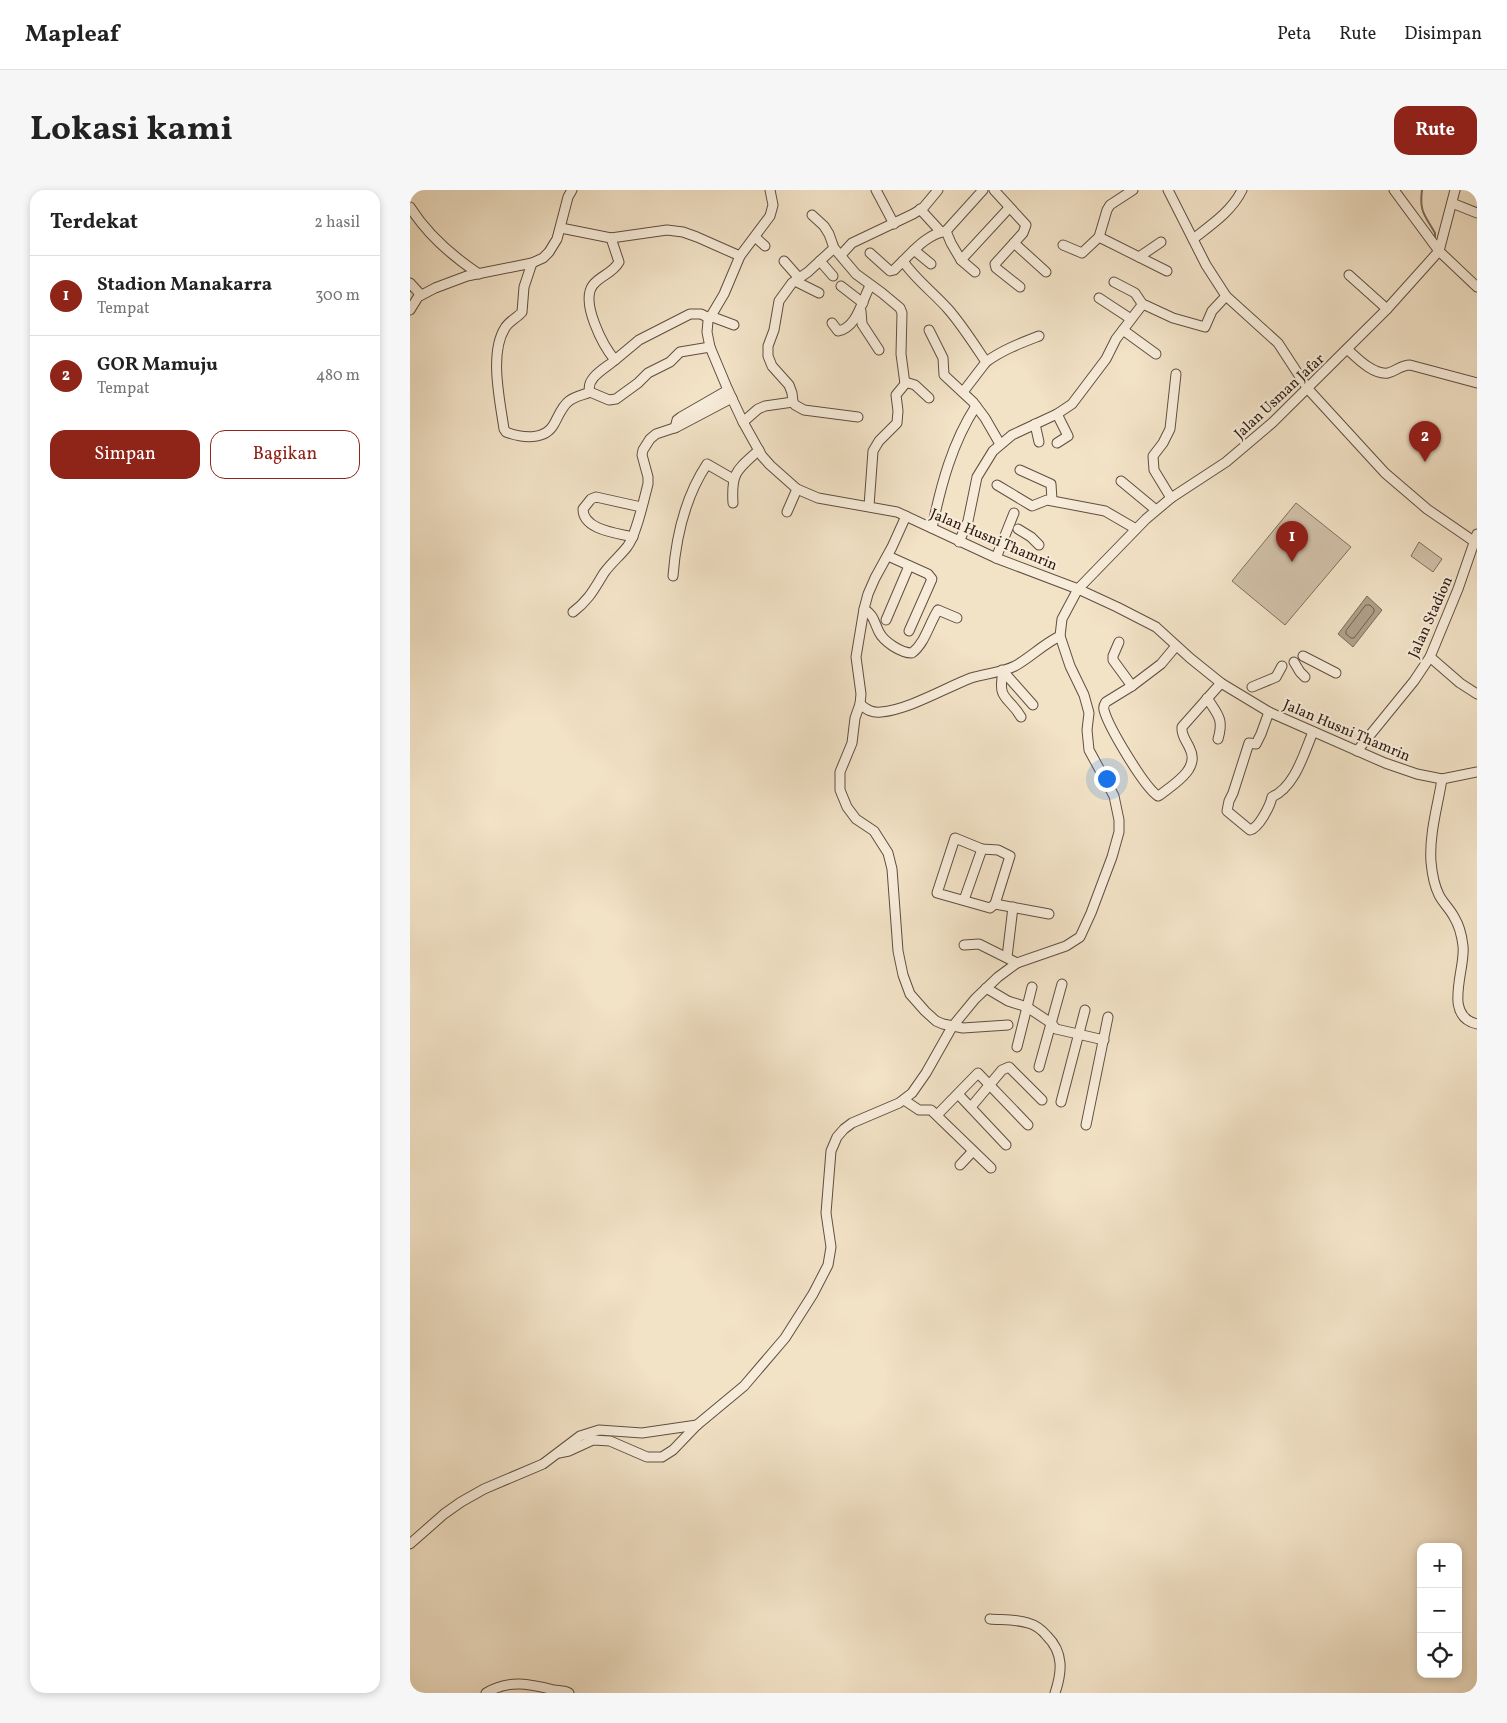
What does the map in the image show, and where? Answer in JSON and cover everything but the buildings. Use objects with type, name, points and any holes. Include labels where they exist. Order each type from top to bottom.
[{"type":"street","points":[[410,310],[416,298],[467,276],[532,263],[549,252],[557,239],[568,197],[572,190]]},
{"type":"street","points":[[710,317],[724,294],[740,256],[770,216],[773,205],[770,190]]},
{"type":"street","points":[[876,190],[894,224]]},
{"type":"street","points":[[793,402],[791,390],[786,381],[772,366],[767,352],[779,301],[797,280],[820,261],[920,209],[938,190]]},
{"type":"street","points":[[870,253],[890,271],[894,270],[928,239],[944,232],[983,190]]},
{"type":"street","points":[[994,190],[1026,227],[1024,233],[995,264],[996,268],[1020,287]]},
{"type":"street","points":[[1063,245],[1082,253],[1099,237],[1110,205],[1133,190]]},
{"type":"street","points":[[1168,190],[1206,265],[1226,296],[1278,344],[1308,389],[1385,473],[1427,509],[1476,538]]},
{"type":"street","points":[[1193,239],[1229,210],[1236,202],[1242,190]]},
{"type":"street","points":[[1394,190],[1439,251],[1476,283]]},
{"type":"street","name":"Jalan Usman Jafar","points":[[1060,636],[1062,619],[1078,589],[1136,529],[1171,498],[1226,462],[1272,424],[1387,309],[1439,251],[1455,190]]},
{"type":"street","points":[[1452,203],[1477,213]]},
{"type":"street","points":[[410,207],[422,223],[445,247],[462,263],[479,274]]},
{"type":"street","points":[[961,260],[1009,208]]},
{"type":"street","points":[[920,209],[944,232],[961,260],[975,272]]},
{"type":"street","points":[[812,215],[824,226],[838,251],[856,274],[882,293],[900,308],[902,312],[901,354],[905,382],[896,395],[897,423],[879,441],[873,451],[869,506]]},
{"type":"street","points":[[560,228],[611,238],[667,230],[697,237],[740,256]]},
{"type":"street","points":[[1099,237],[1167,271]]},
{"type":"street","points":[[611,238],[619,262],[614,270],[592,286],[590,296],[596,329],[614,360]]},
{"type":"street","points":[[755,238],[765,246]]},
{"type":"street","points":[[1139,257],[1161,242]]},
{"type":"street","points":[[1014,243],[1046,272]]},
{"type":"street","points":[[914,250],[931,264]]},
{"type":"street","points":[[784,261],[797,280],[819,293]]},
{"type":"street","points":[[820,261],[833,276]]},
{"type":"street","points":[[902,261],[908,270],[948,308],[967,332],[986,362]]},
{"type":"street","points":[[532,263],[524,287],[522,312],[506,326],[499,341],[498,399],[506,432],[532,437],[541,436],[553,426],[568,401],[590,392],[609,400],[616,399],[632,388],[648,373],[674,359],[680,352],[710,347]]},
{"type":"street","points":[[1349,275],[1387,309]]},
{"type":"street","points":[[1114,282],[1135,293],[1143,305],[1173,318],[1205,327],[1212,311],[1226,296]]},
{"type":"street","points":[[410,283],[416,298]]},
{"type":"street","points":[[841,286],[862,307]]},
{"type":"street","points":[[870,286],[862,307],[862,324],[879,350]]},
{"type":"street","points":[[1099,298],[1131,319]]},
{"type":"street","points":[[959,542],[968,521],[977,477],[994,451],[1012,435],[1056,414],[1075,400],[1106,359],[1113,344],[1123,330],[1143,305]]},
{"type":"street","points":[[832,323],[838,330],[841,330],[862,307]]},
{"type":"street","points":[[590,392],[591,381],[639,340],[690,314],[701,314],[734,326]]},
{"type":"street","name":"Jalan Husni Thamrin","points":[[710,317],[706,332],[710,347],[743,422],[770,465],[797,489],[818,498],[888,509],[996,558],[1078,589],[1156,626],[1176,646],[1221,683],[1269,712],[1400,770],[1442,779],[1477,772]]},
{"type":"street","points":[[929,330],[943,358],[944,375],[976,406],[1000,444]]},
{"type":"street","points":[[1123,330],[1156,354]]},
{"type":"street","points":[[962,392],[986,362],[1013,346],[1039,336]]},
{"type":"street","points":[[1347,349],[1356,358],[1380,372],[1390,372],[1406,365],[1477,383]]},
{"type":"street","points":[[1171,498],[1154,470],[1153,456],[1164,442],[1170,429],[1176,374]]},
{"type":"street","points":[[905,382],[915,384],[929,398]]},
{"type":"street","points":[[573,612],[593,592],[606,571],[628,546],[633,536],[648,484],[642,455],[650,439],[656,434],[675,428],[730,394]]},
{"type":"street","points":[[743,422],[758,409],[793,402],[804,410],[858,417]]},
{"type":"street","points":[[932,528],[952,451],[976,406]]},
{"type":"street","points":[[1056,414],[1068,436],[1057,443]]},
{"type":"street","points":[[1035,424],[1039,442]]},
{"type":"street","points":[[732,503],[733,478],[759,450]]},
{"type":"street","points":[[673,576],[676,548],[684,513],[699,475],[706,464],[733,478]]},
{"type":"street","points":[[1020,470],[1051,484],[1052,500]]},
{"type":"street","points":[[1121,481],[1156,510]]},
{"type":"street","points":[[997,485],[1032,506],[1044,500],[1052,500],[1105,510],[1136,529]]},
{"type":"street","points":[[787,512],[797,489]]},
{"type":"street","points":[[633,536],[594,525],[585,518],[583,508],[591,499],[596,497],[641,507]]},
{"type":"street","points":[[996,558],[1014,514]]},
{"type":"street","points":[[906,516],[888,556],[875,578],[864,609],[856,658],[861,694],[860,704],[855,718],[852,743],[840,772],[839,784],[846,807],[856,819],[874,831],[888,853],[892,869],[898,951],[903,975],[910,994],[936,1021],[952,1027],[1008,1026]]},
{"type":"street","points":[[1004,537],[1012,538],[1019,528],[1039,544]]},
{"type":"street","name":"Jalan Stadion","points":[[1357,751],[1414,681],[1430,656],[1458,589],[1476,538]]},
{"type":"street","points":[[888,556],[928,574],[932,579],[909,631]]},
{"type":"street","points":[[886,620],[909,566]]},
{"type":"street","points":[[864,609],[874,618],[882,636],[897,648],[909,654],[916,650],[938,610],[957,618]]},
{"type":"street","points":[[559,1453],[570,1451],[593,1440],[610,1441],[646,1457],[662,1457],[674,1450],[697,1425],[744,1386],[785,1338],[824,1275],[831,1257],[826,1213],[831,1151],[837,1137],[852,1123],[904,1100],[918,1086],[952,1027],[998,977],[1017,963],[1059,949],[1080,937],[1112,857],[1119,832],[1119,814],[1116,801],[1089,750],[1087,730],[1089,713],[1084,695],[1070,666],[1060,636],[1046,642],[1013,667],[973,678],[925,699],[882,712],[869,711],[860,704]]},
{"type":"street","points":[[1118,642],[1113,660],[1132,686]]},
{"type":"street","points":[[1176,646],[1161,664],[1132,686],[1106,702],[1104,710],[1122,748],[1146,784],[1158,796],[1188,771],[1193,763],[1193,756],[1183,736],[1182,727],[1221,683]]},
{"type":"street","points":[[1303,656],[1336,673]]},
{"type":"street","points":[[1430,656],[1477,694]]},
{"type":"street","points":[[1294,662],[1305,677]]},
{"type":"street","points":[[1252,687],[1276,677],[1282,666]]},
{"type":"street","points":[[1003,671],[1033,705]]},
{"type":"street","points":[[1003,671],[1002,692],[1019,714],[1017,687]]},
{"type":"street","points":[[1207,698],[1221,722],[1222,727],[1218,739]]},
{"type":"street","points":[[1269,712],[1256,744],[1249,743],[1227,811],[1250,830],[1257,826],[1270,808],[1272,798],[1283,791],[1294,774],[1313,732]]},
{"type":"street","points":[[1442,779],[1435,817],[1431,860],[1436,887],[1454,917],[1462,938],[1463,957],[1457,996],[1458,1006],[1466,1018],[1477,1024]]},
{"type":"street","points":[[955,838],[982,849],[998,850],[1010,856],[995,904],[990,908],[937,893],[955,838]]},
{"type":"street","points":[[964,900],[982,849]]},
{"type":"street","points":[[995,904],[1050,914]]},
{"type":"street","points":[[1007,957],[1013,907]]},
{"type":"street","points":[[964,945],[979,944],[1017,963]]},
{"type":"street","points":[[1039,1066],[1062,984]]},
{"type":"street","points":[[1017,1047],[1032,987]]},
{"type":"street","points":[[986,988],[1008,1001],[1027,1007],[1051,1023],[1056,1029],[1104,1040]]},
{"type":"street","points":[[1061,1102],[1085,1010]]},
{"type":"street","points":[[1086,1125],[1108,1017]]},
{"type":"street","points":[[971,1107],[1005,1068],[1009,1067],[1042,1100]]},
{"type":"street","points":[[937,1115],[978,1073],[1028,1125]]},
{"type":"street","points":[[958,1094],[1006,1145]]},
{"type":"street","points":[[904,1100],[919,1110],[931,1110],[991,1168]]},
{"type":"street","points":[[960,1164],[973,1151]]},
{"type":"street","points":[[410,1544],[444,1514],[461,1502],[484,1489],[542,1464],[580,1436],[599,1430],[642,1433],[697,1425]]},
{"type":"street","points":[[990,1619],[1029,1623],[1041,1629],[1051,1639],[1058,1650],[1061,1660],[1060,1678],[1055,1693]]},
{"type":"street","points":[[486,1693],[502,1686],[524,1684],[540,1685],[554,1692],[566,1691],[569,1693]]},
{"type":"shaded area","points":[[1296,503],[1351,547],[1285,625],[1232,581]]},
{"type":"shaded area","points":[[1419,542],[1442,559],[1433,572],[1411,556]]},
{"type":"water","points":[[1367,596],[1382,610],[1353,647],[1338,634]]},
{"type":"waterway","points":[[1422,190],[1422,209],[1435,233],[1435,240]]},
{"type":"place","name":"GOR Mamuju","points":[[1425,462]]},
{"type":"place","name":"Stadion Manakarra","points":[[1292,562]]}]
